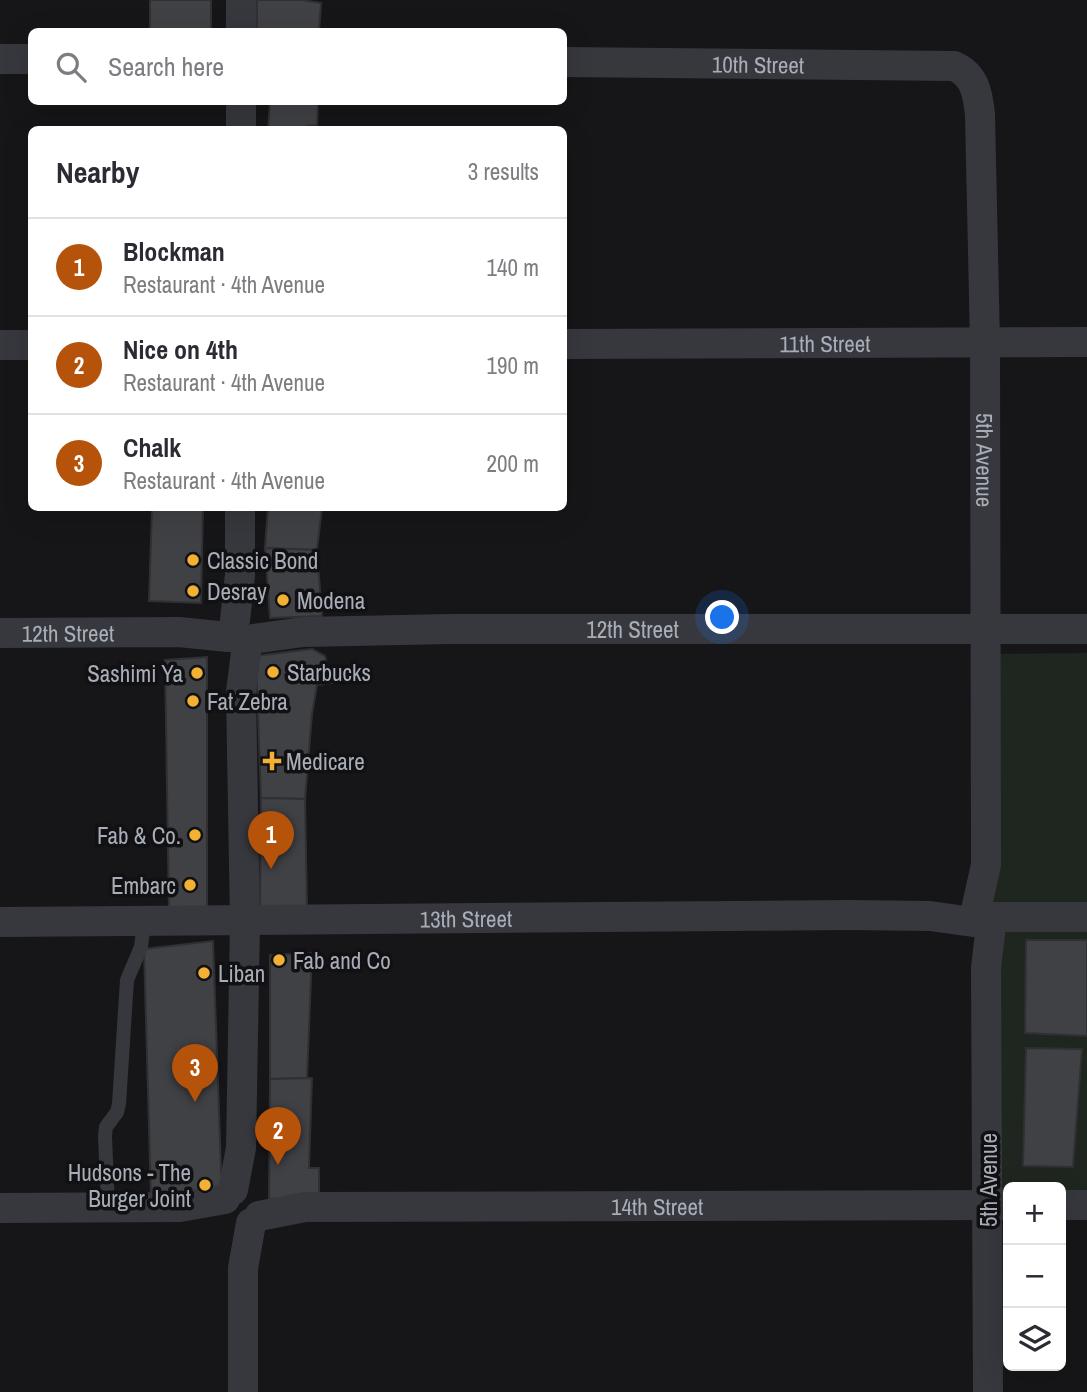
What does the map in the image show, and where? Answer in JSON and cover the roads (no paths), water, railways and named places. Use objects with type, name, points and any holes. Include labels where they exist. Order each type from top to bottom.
[{"type":"street","points":[[241,0],[241,28]]},
{"type":"street","points":[[0,59],[28,59]]},
{"type":"street","name":"10th Street","points":[[567,62],[954,66]]},
{"type":"street","name":"5th Avenue","points":[[954,66],[967,74],[974,83],[980,115],[985,342],[986,865],[983,917],[998,1205],[988,1392]]},
{"type":"street","points":[[241,105],[241,126]]},
{"type":"street","name":"11th Street","points":[[567,344],[1087,342]]},
{"type":"street","points":[[0,345],[28,345]]},
{"type":"street","points":[[240,511],[245,922],[241,1148],[243,1392]]},
{"type":"street","name":"12th Street","points":[[0,633],[450,629],[1087,629]]},
{"type":"street","name":"13th Street","points":[[0,922],[1087,917]]},
{"type":"street","name":"14th Street","points":[[0,1208],[998,1205]]},
{"type":"street","points":[[1066,1205],[1087,1205]]},
{"type":"lane","points":[[108,1207],[106,1127],[117,1112],[119,1104],[127,980],[141,947],[144,922]]},
{"type":"place","name":"Classic Bond","points":[[193,560]]},
{"type":"place","name":"Desray","points":[[193,591]]},
{"type":"place","name":"Modena","points":[[283,600]]},
{"type":"place","name":"Starbucks","points":[[273,672]]},
{"type":"place","name":"Sashimi Ya","points":[[197,673]]},
{"type":"place","name":"Fat Zebra","points":[[193,701]]},
{"type":"place","name":"Medicare","points":[[272,761]]},
{"type":"place","name":"Fab & Co.","points":[[195,835]]},
{"type":"place","name":"Blockman","points":[[271,869]]},
{"type":"place","name":"Embarc","points":[[190,885]]},
{"type":"place","name":"Fab and Co","points":[[279,960]]},
{"type":"place","name":"Liban","points":[[204,973]]},
{"type":"place","name":"Chalk","points":[[195,1102]]},
{"type":"place","name":"Nice on 4th","points":[[278,1165]]},
{"type":"place","name":"Hudsons - The Burger Joint","points":[[205,1185]]}]
